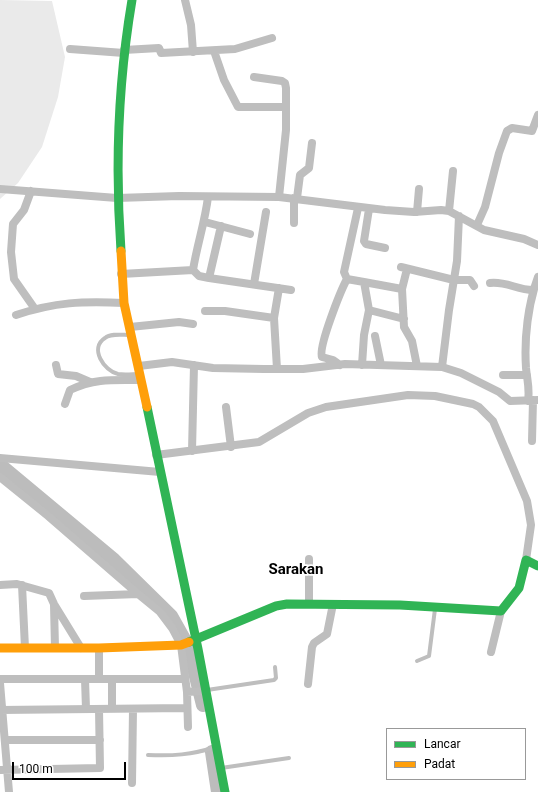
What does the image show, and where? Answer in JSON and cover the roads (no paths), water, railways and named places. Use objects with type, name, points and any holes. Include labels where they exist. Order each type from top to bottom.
[{"type":"street","points":[[132,0],[124,52],[119,112],[117,198],[124,303],[160,472],[188,642],[203,691],[226,792]]},
{"type":"street","points":[[185,0],[191,24],[193,52]]},
{"type":"street","points":[[70,49],[124,52],[159,48],[160,53],[214,51],[235,49],[272,38]]},
{"type":"street","points":[[214,51],[224,80],[238,107],[286,107]]},
{"type":"street","points":[[254,77],[282,81],[285,83],[285,149],[279,197]]},
{"type":"street","points":[[477,225],[485,207],[499,153],[507,131],[512,128],[532,132],[538,115]]},
{"type":"street","points":[[294,223],[300,175],[309,168],[312,143]]},
{"type":"street","points":[[449,211],[453,170]]},
{"type":"street","points":[[417,212],[419,188]]},
{"type":"street","points":[[0,189],[117,198],[179,196],[208,198],[279,197],[296,198],[369,209],[417,212],[449,211],[484,230],[538,245]]},
{"type":"street","points":[[31,191],[24,210],[13,224],[11,259],[14,278],[35,309]]},
{"type":"street","points":[[193,270],[198,240],[205,222],[208,198]]},
{"type":"street","points":[[340,365],[333,360],[322,357],[321,351],[329,325],[347,279],[344,272],[358,208]]},
{"type":"street","points":[[369,209],[364,241],[366,244],[385,248]]},
{"type":"street","points":[[254,284],[266,212]]},
{"type":"street","points":[[442,367],[457,261],[459,216]]},
{"type":"street","points":[[205,222],[250,234]]},
{"type":"street","points":[[209,278],[221,226]]},
{"type":"street","points":[[417,366],[412,341],[404,327],[402,289],[404,268],[454,280],[470,280],[474,286]]},
{"type":"street","points":[[121,274],[193,270],[199,276],[291,290]]},
{"type":"street","points":[[532,441],[533,400],[526,368],[528,321],[533,290],[538,277]]},
{"type":"street","points":[[347,279],[402,289]]},
{"type":"street","points":[[362,365],[364,335],[369,310],[364,282]]},
{"type":"street","points":[[490,283],[502,282],[517,288],[533,290]]},
{"type":"street","points":[[277,369],[274,318],[279,288]]},
{"type":"street","points":[[16,315],[35,309],[84,301],[124,303]]},
{"type":"street","points":[[369,310],[374,313],[404,319]]},
{"type":"street","points":[[205,311],[225,311],[274,318]]},
{"type":"street","points":[[131,331],[179,322],[193,324]]},
{"type":"street","points":[[375,336],[381,365]]},
{"type":"street","points":[[65,404],[70,390],[90,382],[140,373],[172,362],[214,368],[326,368],[340,365],[442,367],[461,373],[498,392],[510,401],[533,400]]},
{"type":"street","points":[[192,451],[194,365]]},
{"type":"street","points":[[56,366],[58,374],[76,376],[90,382]]},
{"type":"street","points":[[503,375],[527,376]]},
{"type":"street","points":[[156,455],[231,447],[263,441],[308,413],[326,407],[408,395],[435,396],[473,404],[479,407],[493,421],[527,501],[531,525],[522,583],[517,595],[501,611],[491,652]]},
{"type":"street","points":[[226,407],[231,447]]},
{"type":"street","points":[[0,458],[160,472]]},
{"type":"street","points":[[0,477],[160,612],[172,628],[188,642]]},
{"type":"street","points":[[309,559],[309,604]]},
{"type":"street","points":[[526,560],[538,566]]},
{"type":"street","points":[[0,585],[22,585],[49,593],[54,604],[81,648]]},
{"type":"street","points":[[22,585],[25,648]]},
{"type":"street","points":[[84,596],[138,594]]},
{"type":"street","points":[[54,604],[55,648]]},
{"type":"street","points":[[0,648],[99,648],[188,642],[276,606],[287,604],[435,607],[501,611]]},
{"type":"street","points":[[308,684],[312,647],[314,643],[327,634],[333,604]]},
{"type":"street","points":[[188,642],[185,679],[188,692],[186,708],[188,727]]},
{"type":"street","points":[[99,648],[99,679]]},
{"type":"street","points":[[0,679],[185,679]]},
{"type":"street","points":[[85,679],[86,709]]},
{"type":"street","points":[[112,679],[112,709]]},
{"type":"street","points":[[0,683],[1,709],[6,740],[4,770],[9,792]]},
{"type":"street","points":[[188,692],[203,691]]},
{"type":"street","points":[[1,709],[133,710],[186,708]]},
{"type":"street","points":[[4,770],[98,769],[101,767],[99,709]]},
{"type":"street","points":[[132,783],[133,710]]},
{"type":"street","points":[[6,740],[100,740]]},
{"type":"lane","points":[[131,331],[104,338],[100,344],[98,354],[103,366],[109,370],[118,374],[140,373]]},
{"type":"lane","points":[[417,661],[429,656],[435,607]]},
{"type":"lane","points":[[203,691],[274,680],[276,678],[275,667]]},
{"type":"lane","points":[[148,755],[171,756],[194,754],[216,747]]},
{"type":"lane","points":[[220,768],[289,758]]},
{"type":"waterway","points":[[0,465],[114,560],[171,616],[189,648],[203,705]]},
{"type":"waterway","points":[[212,752],[218,792]]},
{"type":"district","name":"Sarakan","points":[[296,570]]}]
